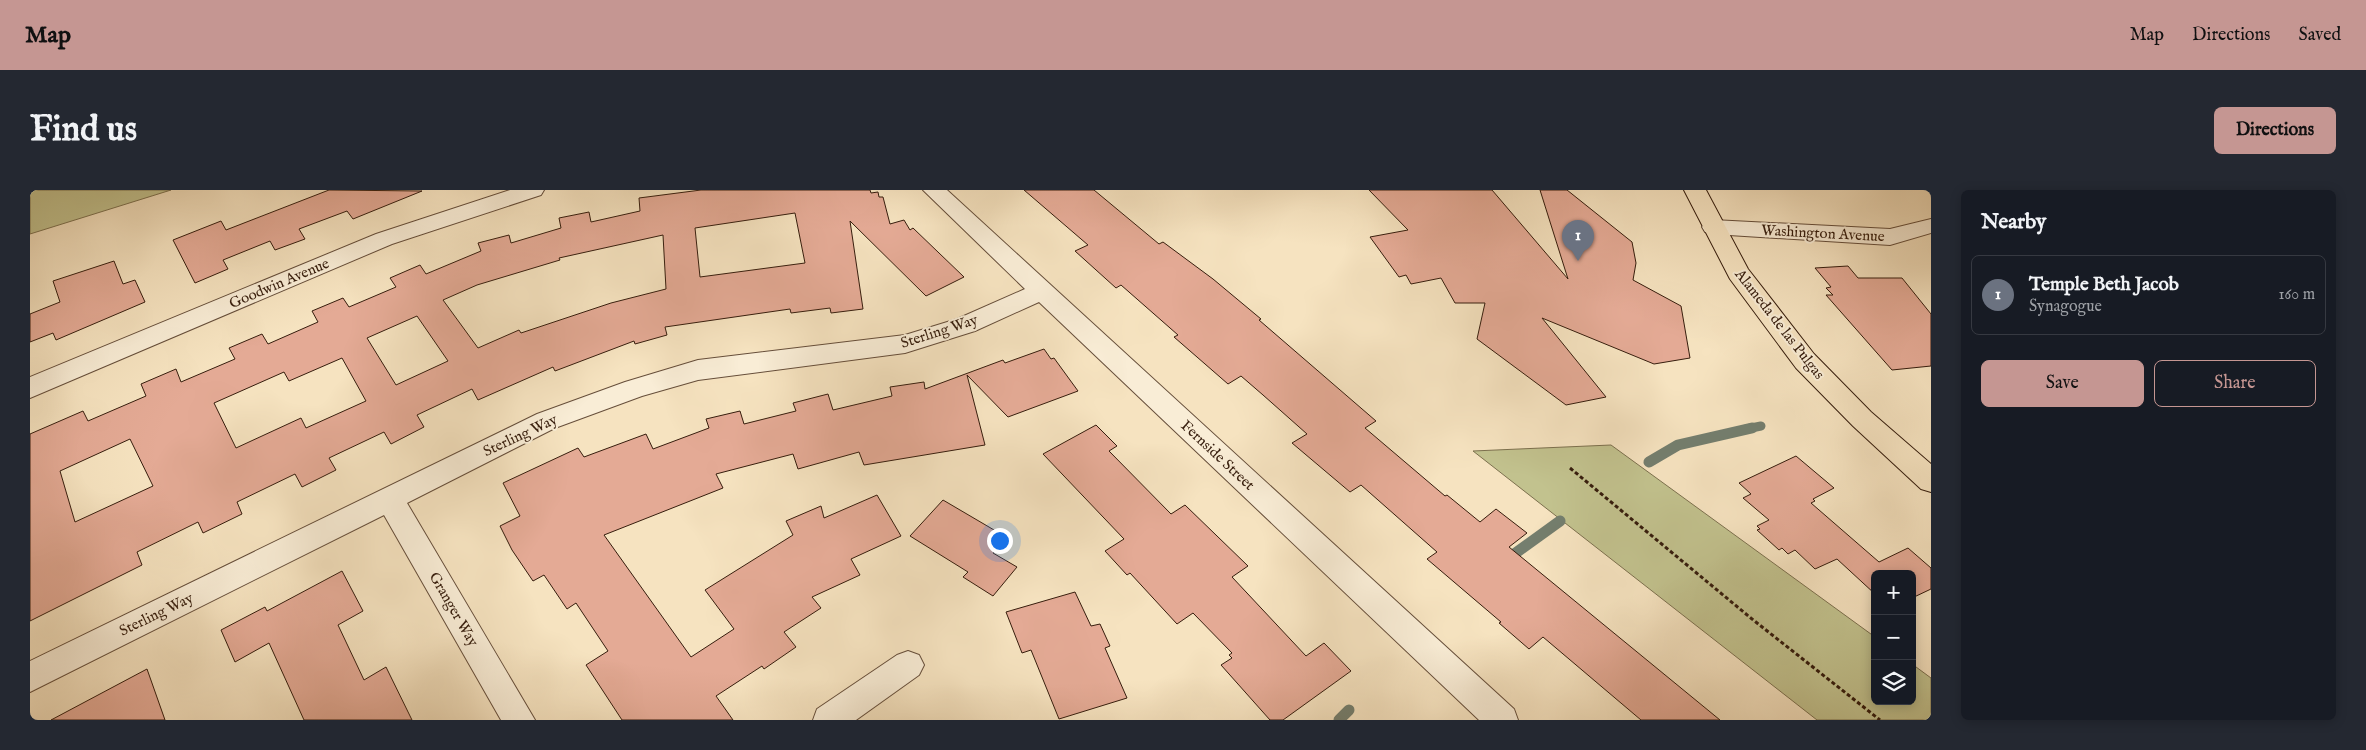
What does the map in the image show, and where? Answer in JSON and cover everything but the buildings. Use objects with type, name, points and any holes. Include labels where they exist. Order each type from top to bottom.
[{"type":"main road","name":"Alameda de las Pulgas","points":[[1695,190],[1738,273],[1805,361],[1862,419],[1931,481]]},
{"type":"street","name":"Goodwin Avenue","points":[[30,388],[384,239],[533,190]]},
{"type":"street","name":"Fernside Street","points":[[934,190],[1502,720]]},
{"type":"street","name":"Washington Avenue","points":[[1713,227],[1890,237],[1931,226]]},
{"type":"street","name":"Sterling Way","points":[[30,677],[546,421],[634,388],[698,370],[904,344],[966,326],[1042,291]]},
{"type":"street","name":"Granger Way","points":[[389,498],[519,720]]},
{"type":"street","points":[[829,720],[908,666]]},
{"type":"path","points":[[1570,468],[1752,618],[1880,720]]},
{"type":"green space","points":[[30,190],[171,190],[30,234]]},
{"type":"green space","points":[[1611,445],[1871,634],[1871,705],[1916,705],[1916,667],[1931,678],[1931,720],[1817,720],[1473,451]]},
{"type":"waterway","points":[[1746,429],[1761,426]]},
{"type":"waterway","points":[[1649,462],[1678,445],[1752,428]]},
{"type":"waterway","points":[[1506,560],[1560,521]]},
{"type":"waterway","points":[[1339,720],[1349,710]]},
{"type":"place","name":"Temple Beth Jacob","points":[[1578,261]]}]
